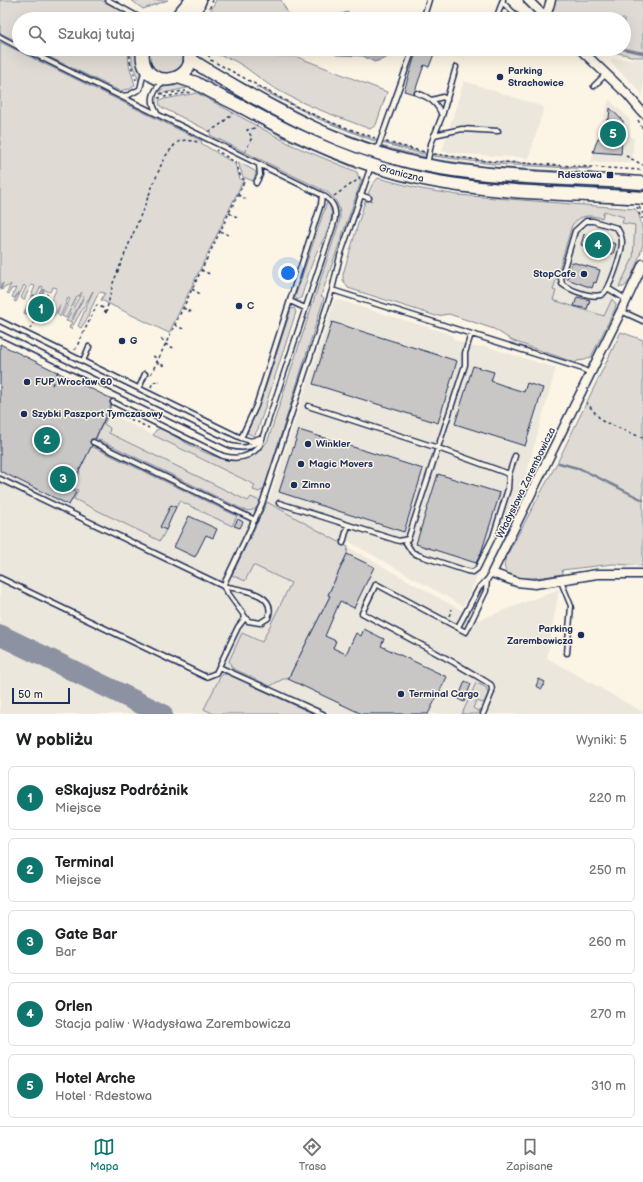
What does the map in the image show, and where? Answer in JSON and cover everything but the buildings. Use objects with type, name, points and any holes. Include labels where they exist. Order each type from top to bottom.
[{"type":"main road","points":[[181,12],[191,0]]},
{"type":"main road","points":[[197,12],[200,0]]},
{"type":"main road","points":[[142,56],[148,73],[156,78],[164,80],[178,77],[185,71],[191,56]]},
{"type":"main road","name":"Graniczna","points":[[195,56],[204,69],[279,112],[310,127],[376,153],[427,165],[486,174],[643,183]]},
{"type":"main road","name":"Graniczna","points":[[178,77],[195,82],[316,145],[371,165],[424,179],[462,185],[640,200]]},
{"type":"street","points":[[528,0],[540,12]]},
{"type":"street","points":[[547,12],[551,0]]},
{"type":"street","points":[[587,56],[643,113]]},
{"type":"street","name":"Władysława Zarembowicza","points":[[492,573],[627,300],[643,264]]},
{"type":"street","points":[[492,573],[506,579],[526,584],[535,584],[597,574],[643,574]]},
{"type":"lane","points":[[108,0],[129,12]]},
{"type":"lane","points":[[425,12],[429,0]]},
{"type":"lane","points":[[498,12],[502,1],[513,12]]},
{"type":"lane","points":[[0,37],[12,43]]},
{"type":"lane","points":[[38,56],[330,199],[336,210],[335,219],[260,445],[251,454],[240,458],[228,458],[113,402]]},
{"type":"lane","points":[[376,153],[393,100],[403,82],[411,56]]},
{"type":"lane","points":[[121,96],[129,95],[140,89],[144,77],[144,65]]},
{"type":"lane","points":[[427,165],[434,135],[442,116],[456,68]]},
{"type":"lane","points":[[594,86],[606,74]]},
{"type":"lane","points":[[157,114],[153,107],[152,99],[155,90],[164,80]]},
{"type":"lane","points":[[417,93],[432,100],[440,110],[442,116]]},
{"type":"lane","points":[[432,100],[443,97],[447,100]]},
{"type":"lane","points":[[434,135],[462,129],[498,131]]},
{"type":"lane","points":[[256,183],[260,175],[259,164]]},
{"type":"lane","points":[[223,586],[255,520],[268,487],[332,290],[340,256],[371,165]]},
{"type":"lane","points":[[241,438],[256,406],[318,213],[322,195]]},
{"type":"lane","points":[[360,195],[369,198]]},
{"type":"lane","points":[[586,221],[593,221],[617,228],[621,234],[622,247],[609,289],[601,295],[594,295],[568,288],[562,284],[561,278],[575,231],[586,221]]},
{"type":"lane","points":[[609,289],[627,300]]},
{"type":"lane","points":[[332,290],[580,368],[591,373]]},
{"type":"lane","points":[[290,301],[305,308]]},
{"type":"lane","points":[[621,311],[643,321]]},
{"type":"lane","points":[[0,321],[241,438],[251,441],[262,437]]},
{"type":"lane","points":[[0,334],[231,446],[245,448],[256,443],[262,437]]},
{"type":"lane","points":[[279,503],[399,541],[405,541],[410,536],[465,365],[465,353],[471,334]]},
{"type":"lane","points":[[83,361],[89,347]]},
{"type":"lane","points":[[138,388],[145,374]]},
{"type":"lane","points":[[308,406],[438,448],[509,474]]},
{"type":"lane","points":[[93,442],[255,520]]},
{"type":"lane","points":[[405,541],[412,552],[418,555],[467,571],[473,572],[477,569],[493,537],[508,489],[509,474],[515,456]]},
{"type":"lane","points":[[0,478],[223,586],[255,594],[268,601],[270,612],[265,621],[253,623],[245,618],[223,586]]},
{"type":"lane","points":[[343,543],[348,525]]},
{"type":"lane","points":[[458,627],[479,588],[492,573]]},
{"type":"lane","points":[[0,578],[203,676],[212,676],[219,667],[238,627],[245,618]]},
{"type":"lane","points":[[560,579],[571,606],[567,653]]},
{"type":"lane","points":[[482,714],[492,692],[492,688],[488,683],[455,663],[362,613],[376,584],[466,632],[486,591],[487,580]]},
{"type":"lane","points":[[219,667],[323,714]]},
{"type":"path","points":[[202,12],[213,0]]},
{"type":"path","points":[[130,56],[130,62],[138,82]]},
{"type":"path","points":[[209,56],[211,60],[301,109],[336,125],[380,140],[430,153],[487,161],[635,171],[642,170]]},
{"type":"path","points":[[158,93],[164,94],[193,88]]},
{"type":"path","points":[[158,98],[196,91]]},
{"type":"path","points":[[208,132],[221,124],[234,112]]},
{"type":"path","points":[[236,163],[243,156],[252,137],[247,130],[255,128],[257,125]]},
{"type":"path","points":[[75,350],[97,306],[103,308],[106,313],[113,283],[164,158],[178,142],[183,139],[203,143]]},
{"type":"path","points":[[626,156],[643,165]]},
{"type":"path","points":[[330,199],[359,179],[360,176]]},
{"type":"path","points":[[148,379],[245,180]]},
{"type":"path","points":[[238,195],[248,200]]},
{"type":"path","points":[[640,200],[643,214]]},
{"type":"path","points":[[229,213],[239,218]]},
{"type":"path","points":[[220,231],[231,236]]},
{"type":"path","points":[[201,270],[212,275]]},
{"type":"path","points":[[192,290],[202,295]]},
{"type":"path","points":[[30,329],[48,292]]},
{"type":"path","points":[[183,308],[194,313]]},
{"type":"path","points":[[175,325],[185,330]]},
{"type":"path","points":[[161,339],[176,349]]},
{"type":"path","points":[[153,356],[158,359]]},
{"type":"path","points":[[156,362],[167,367]]},
{"type":"path","points":[[52,385],[61,366]]},
{"type":"path","points":[[151,387],[153,382],[160,381]]},
{"type":"path","points":[[581,393],[587,405],[602,421],[643,438]]},
{"type":"path","points":[[110,409],[149,428]]},
{"type":"path","points":[[447,621],[452,610]]},
{"type":"shaded area","points":[[0,0],[101,0],[124,12],[12,12],[12,39],[0,33]]},
{"type":"shaded area","points":[[131,0],[168,0],[143,9]]},
{"type":"shaded area","points":[[216,0],[281,0],[287,12],[210,12]]},
{"type":"shaded area","points":[[555,0],[643,0],[643,57],[631,56],[631,12],[550,12]]},
{"type":"shaded area","points":[[0,42],[12,48],[12,56],[29,56],[202,141],[201,143],[235,164],[240,179],[243,181],[169,333],[101,300],[105,293],[99,292],[88,315],[89,316],[81,328],[78,326],[93,291],[71,329],[69,328],[84,296],[70,322],[66,321],[82,292],[79,296],[77,296],[66,318],[62,316],[70,299],[68,298],[60,317],[57,314],[60,305],[54,316],[50,314],[47,317],[50,311],[47,309],[42,319],[57,288],[53,287],[50,292],[42,289],[43,287],[41,286],[36,296],[32,294],[35,286],[31,285],[24,300],[21,298],[26,287],[24,285],[16,302],[14,301],[19,292],[14,298],[12,297],[16,288],[11,289],[9,294],[7,293],[11,284],[7,287],[5,286],[1,290],[3,283],[0,289]]},
{"type":"shaded area","points":[[47,56],[128,56],[129,65],[135,85],[130,89],[123,90],[122,92]]},
{"type":"shaded area","points":[[132,56],[138,56],[140,73],[139,81],[132,64]]},
{"type":"shaded area","points":[[149,56],[184,56],[184,60],[180,67],[174,72],[166,73],[158,72],[152,67],[149,60]]},
{"type":"shaded area","points":[[222,56],[295,56],[387,92],[376,125],[370,129],[322,111],[287,95],[269,85],[234,60]]},
{"type":"shaded area","points":[[363,56],[389,56],[383,59],[374,62]]},
{"type":"shaded area","points":[[643,59],[643,98],[640,91],[611,63],[611,60]]},
{"type":"shaded area","points":[[208,77],[356,151],[631,187],[631,189],[539,183],[495,184],[444,177],[394,167],[338,149],[253,107],[205,81]]},
{"type":"shaded area","points":[[464,81],[544,107],[529,158],[442,151]]},
{"type":"shaded area","points":[[179,83],[192,87],[163,93],[159,92],[164,87]]},
{"type":"shaded area","points":[[257,86],[316,116],[377,140],[377,142],[321,120],[256,87]]},
{"type":"shaded area","points":[[255,90],[323,125],[376,145],[374,147],[337,133],[255,93]]},
{"type":"shaded area","points":[[202,92],[353,165],[357,169],[284,138]]},
{"type":"shaded area","points":[[197,93],[292,145],[357,172],[359,179],[362,179],[321,296],[324,298],[264,489],[259,492],[253,490],[255,485],[153,435],[156,430],[161,428],[187,444],[202,451],[217,457],[231,460],[245,459],[257,453],[268,440],[339,223],[340,214],[334,198],[327,192],[210,135],[211,132],[160,106],[159,100]]},
{"type":"shaded area","points":[[609,99],[630,120],[630,136],[634,138],[632,162],[591,162]]},
{"type":"shaded area","points":[[382,143],[426,153],[426,155]]},
{"type":"shaded area","points":[[381,146],[425,157],[425,159],[382,149]]},
{"type":"shaded area","points":[[433,154],[484,161],[591,169],[493,164],[433,156]]},
{"type":"shaded area","points":[[432,159],[491,167],[592,173],[591,175],[473,167],[432,161]]},
{"type":"shaded area","points":[[238,162],[255,171],[256,174],[253,181],[243,177]]},
{"type":"shaded area","points":[[379,175],[630,203],[502,196],[440,188]]},
{"type":"shaded area","points":[[378,178],[421,189],[458,195],[635,209],[642,225],[643,242],[633,273],[624,287],[619,287],[633,258],[635,225],[622,223],[624,217],[604,211],[602,218],[586,216],[575,221],[572,225],[553,290],[556,291],[553,300],[604,316],[612,299],[616,304],[615,309],[591,357],[585,360],[577,361],[576,363],[513,341],[494,329],[449,314],[436,316],[348,288],[343,280],[343,274],[365,201],[367,202],[369,197],[367,196],[372,185]]},
{"type":"shaded area","points":[[327,202],[331,215],[328,229],[313,261],[301,298],[297,300],[295,297]]},
{"type":"shaded area","points":[[577,209],[625,212],[635,223],[633,258],[602,321],[549,305]]},
{"type":"shaded area","points":[[42,290],[44,291],[32,317],[24,313],[32,295],[35,296],[31,304],[35,305]]},
{"type":"shaded area","points":[[335,299],[450,334],[455,340],[474,347],[485,346],[556,368],[524,482],[463,606],[348,541],[346,546],[479,620],[559,589],[547,658],[643,712],[643,714],[0,714],[0,344],[114,400],[108,413],[270,492],[268,503]]},
{"type":"shaded area","points":[[294,308],[296,312],[258,429],[254,436],[247,433],[261,401],[291,309]]},
{"type":"shaded area","points":[[621,332],[643,340],[643,566],[613,564],[562,570],[563,574],[546,577],[515,577],[508,573],[504,567],[506,557],[558,461]]},
{"type":"shaded area","points":[[108,413],[104,424],[110,428],[109,433],[248,501],[251,497],[260,501],[258,506],[252,510],[244,510],[96,438]]},
{"type":"shaded area","points":[[91,446],[237,516],[232,526],[180,501],[176,507],[171,505],[161,527],[166,530],[160,541],[74,499],[78,490],[73,488]]},
{"type":"shaded area","points":[[267,502],[348,547],[347,554],[328,595],[330,596],[288,679],[283,679],[270,686],[232,668],[229,661],[242,633],[262,642],[291,583],[253,565],[245,581],[232,575]]},
{"type":"shaded area","points":[[223,674],[227,674],[314,714],[214,714],[204,709],[220,677]]},
{"type":"shaded area","points":[[476,683],[486,687],[488,694],[484,703],[476,701],[473,708],[478,711],[481,709],[478,714],[462,714]]},
{"type":"waterway","points":[[631,51],[643,53]]},
{"type":"waterway","points":[[559,463],[581,469],[643,500]]},
{"type":"taxiway","points":[[0,635],[162,714]]},
{"type":"place","name":"Parking Strachowice","points":[[500,77]]},
{"type":"place","name":"Hotel Arche","points":[[613,134]]},
{"type":"place","name":"Rdestowa","points":[[610,175]]},
{"type":"place","name":"Orlen","points":[[598,245]]},
{"type":"place","name":"StopCafe","points":[[584,274]]},
{"type":"place","name":"C","points":[[239,306]]},
{"type":"place","name":"eSkajusz Podróżnik","points":[[41,309]]},
{"type":"place","name":"G","points":[[122,341]]},
{"type":"place","name":"FUP Wrocław 60","points":[[27,382]]},
{"type":"place","name":"Szybki Paszport Tymczasowy","points":[[24,414]]},
{"type":"place","name":"Terminal","points":[[47,440]]},
{"type":"place","name":"Winkler","points":[[308,444]]},
{"type":"place","name":"Magic Movers","points":[[301,464]]},
{"type":"place","name":"Gate Bar","points":[[63,479]]},
{"type":"place","name":"Zimno","points":[[294,485]]},
{"type":"place","name":"Parking Zarembowicza","points":[[581,635]]},
{"type":"place","name":"Terminal Cargo","points":[[401,694]]}]
